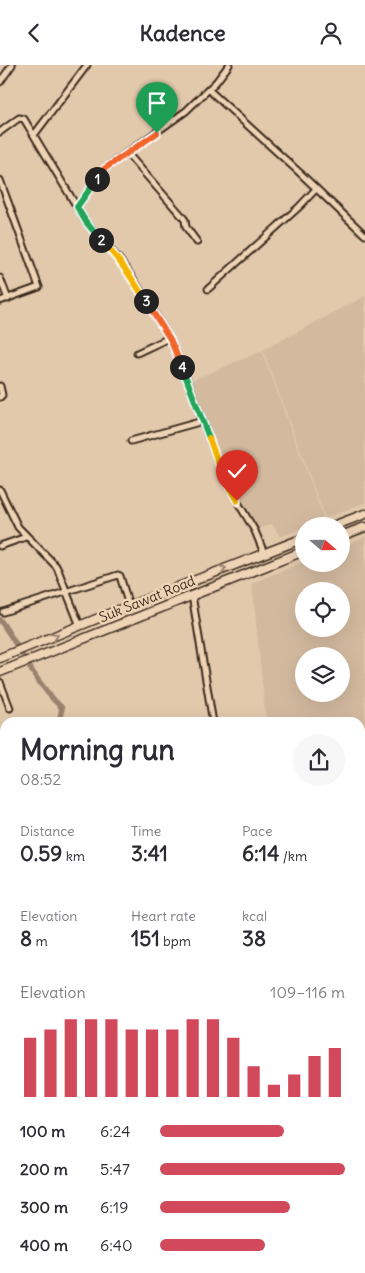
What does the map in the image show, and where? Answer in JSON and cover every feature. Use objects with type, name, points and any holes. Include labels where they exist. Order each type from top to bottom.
[{"type":"main road","points":[[350,520],[365,514]]},
{"type":"main road","points":[[350,533],[365,527]]},
{"type":"main road","name":"Suk Sawat Road","points":[[0,658],[295,541]]},
{"type":"main road","name":"Suk Sawat Road","points":[[0,672],[295,555]]},
{"type":"main road","points":[[80,626],[84,638]]},
{"type":"street","points":[[0,82],[12,65]]},
{"type":"street","points":[[34,135],[87,65]]},
{"type":"street","points":[[77,207],[104,169],[179,117],[209,90],[229,65]]},
{"type":"street","points":[[209,90],[365,235]]},
{"type":"street","points":[[0,132],[19,118],[24,119],[86,222],[118,258],[134,280],[169,338],[184,371],[225,481],[254,531],[264,553]]},
{"type":"street","points":[[128,153],[185,219],[186,227],[197,242]]},
{"type":"street","points":[[0,180],[39,285],[37,288],[0,301]]},
{"type":"street","points":[[208,289],[316,189]]},
{"type":"street","points":[[0,278],[8,299]]},
{"type":"street","points":[[137,353],[169,338]]},
{"type":"street","points":[[0,386],[2,395],[0,397]]},
{"type":"street","points":[[131,441],[203,421]]},
{"type":"street","points":[[0,490],[3,503],[18,527],[56,565],[80,626]]},
{"type":"street","points":[[0,546],[26,537]]},
{"type":"street","points":[[3,612],[118,575],[120,576],[129,606]]},
{"type":"street","points":[[192,595],[212,717]]},
{"type":"street","points":[[0,682],[10,708]]},
{"type":"shaded area","points":[[365,296],[365,503],[325,517],[263,350]]},
{"type":"shaded area","points":[[262,351],[323,517],[295,517],[295,531],[280,537],[272,524],[256,530],[227,480],[190,381]]},
{"type":"shaded area","points":[[365,537],[365,717],[265,717],[252,583],[295,566],[295,573],[350,573],[350,543]]},
{"type":"waterway","points":[[0,620],[39,681],[62,708],[60,717]]},
{"type":"route","points":[[157,133],[104,169],[77,207],[86,222],[118,258],[134,280],[170,339],[225,481],[237,501]]}]
